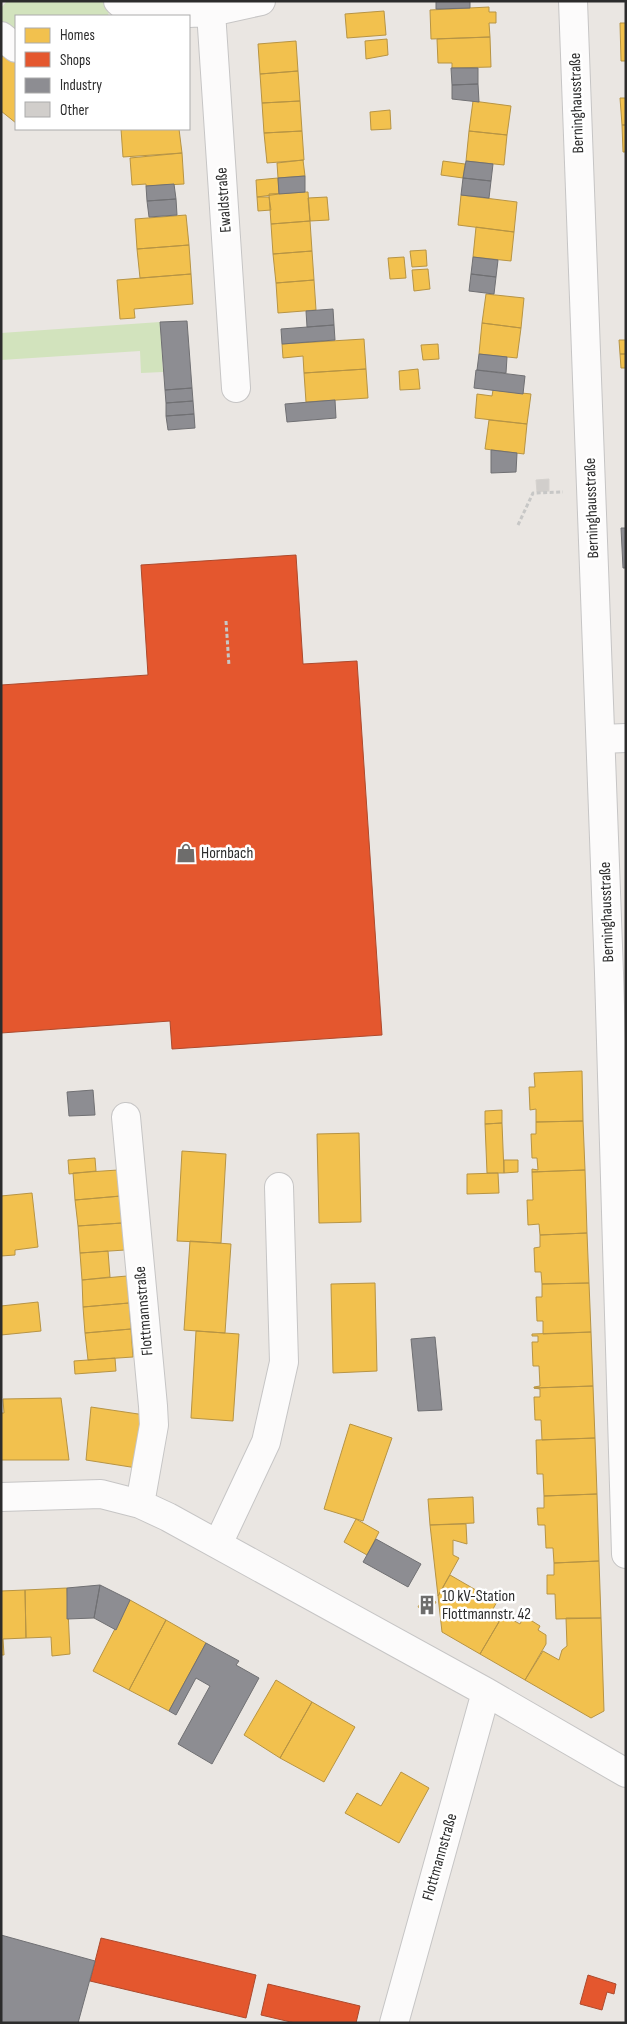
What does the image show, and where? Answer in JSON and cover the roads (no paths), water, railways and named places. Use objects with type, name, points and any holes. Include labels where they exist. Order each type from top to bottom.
[{"type":"street","points":[[122,9],[144,15],[211,12],[261,1]]},
{"type":"street","name":"Berninghausstraße","points":[[573,1],[591,491],[613,738],[610,1014],[626,1554]]},
{"type":"street","name":"Ewaldstraße","points":[[211,12],[236,388]]},
{"type":"street","points":[[1,36],[15,47]]},
{"type":"street","name":"Flottmannstraße","points":[[126,1117],[154,1425],[140,1504]]},
{"type":"street","points":[[218,1544],[266,1442],[284,1362],[279,1187]]},
{"type":"street","points":[[1,1497],[101,1494],[140,1504],[218,1544],[486,1692],[622,1763]]},
{"type":"street","name":"Flottmannstraße","points":[[394,2023],[486,1692]]},
{"type":"place","name":"Hornbach","points":[[186,853]]},
{"type":"place","name":"10 kV-Station Flottmannstr. 42","points":[[427,1605]]}]
